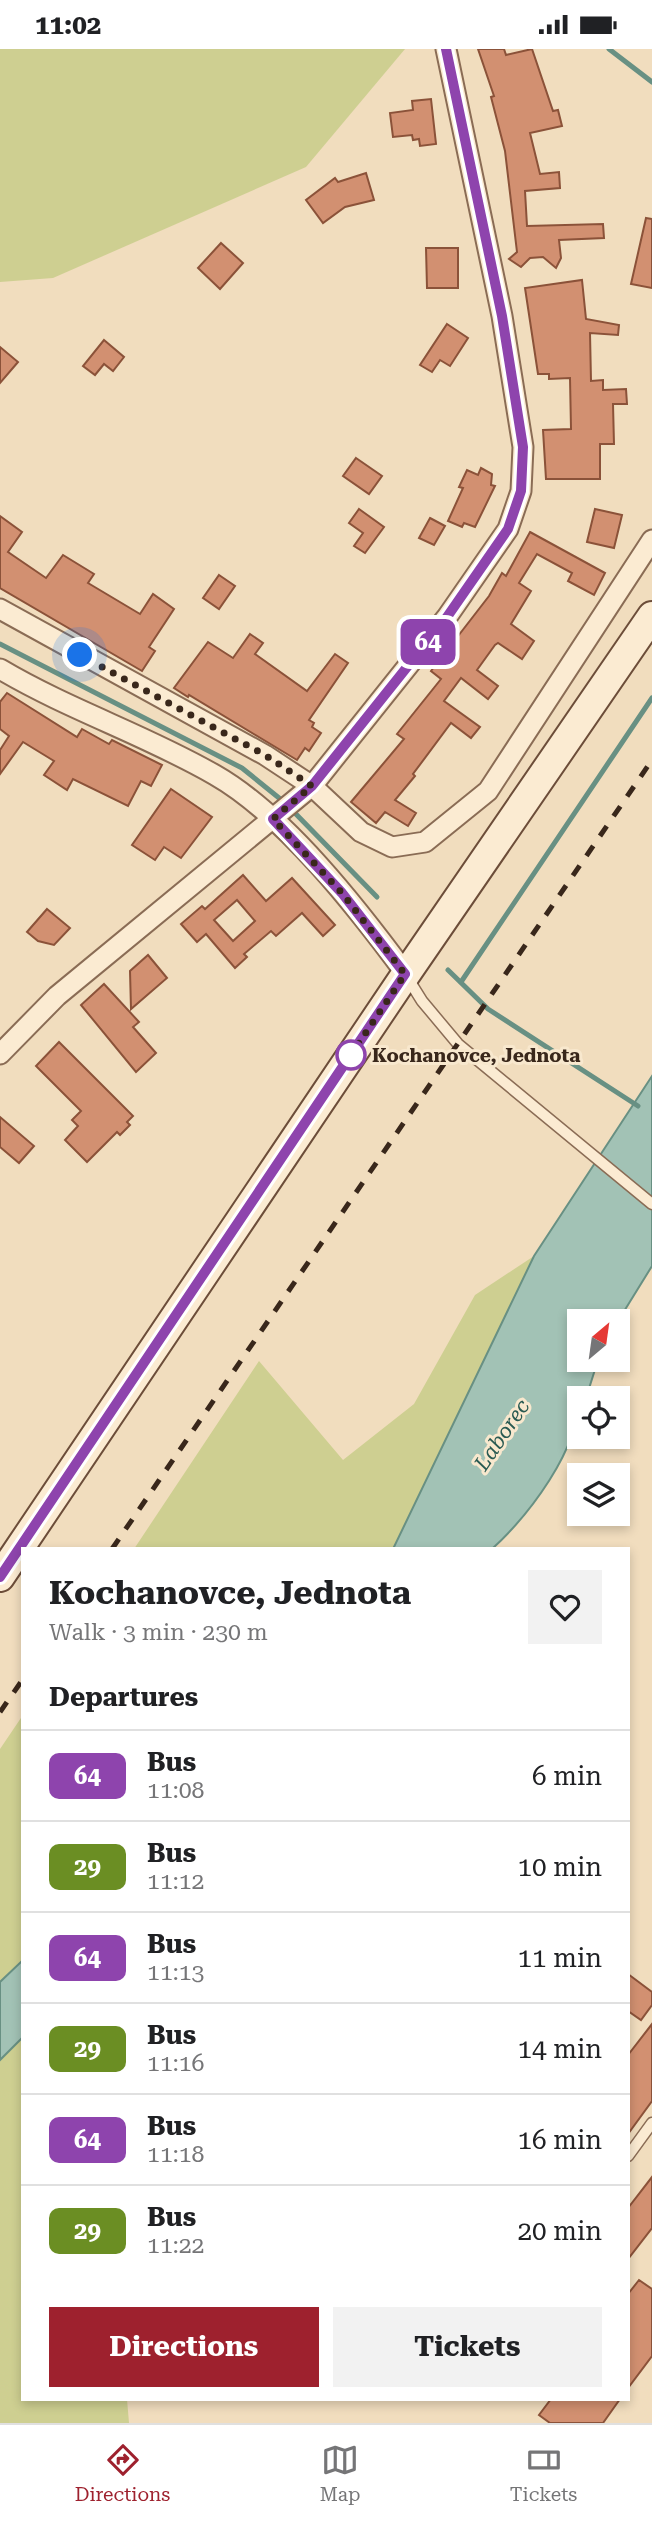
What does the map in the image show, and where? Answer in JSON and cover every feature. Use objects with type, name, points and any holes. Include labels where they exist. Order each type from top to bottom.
[{"type":"main road","points":[[0,1577],[405,974],[652,616]]},
{"type":"street","points":[[0,1054],[57,996],[312,786],[404,673],[488,561],[508,529],[521,491],[523,447],[502,316],[446,49]]},
{"type":"street","points":[[0,610],[265,755],[312,786],[361,832],[392,847],[425,842],[488,791],[652,540]]},
{"type":"street","points":[[0,669],[215,775],[277,816],[405,974]]},
{"type":"lane","points":[[405,974],[437,1021],[458,1044],[652,1203]]},
{"type":"lane","points":[[630,2153],[652,2123]]},
{"type":"green space","points":[[0,49],[405,49],[306,167],[53,278],[0,282]]},
{"type":"green space","points":[[534,1256],[394,1547],[135,1547],[259,1361],[343,1460],[414,1404],[475,1295]]},
{"type":"green space","points":[[21,1718],[21,2401],[127,2401],[129,2423],[0,2423],[0,1749]]},
{"type":"water","name":"Laborec","points":[[652,1076],[652,1266],[625,1309],[567,1309],[567,1372],[594,1372],[590,1386],[567,1386],[567,1447],[561,1460],[536,1500],[494,1547],[394,1547],[534,1256]]},
{"type":"water","points":[[21,1962],[21,2039],[0,2060],[0,1982]]},
{"type":"building","points":[[478,49],[504,49],[506,55],[532,49],[553,111],[558,110],[562,126],[530,133],[540,174],[559,172],[560,188],[525,191],[527,226],[603,224],[604,238],[559,240],[561,258],[556,268],[543,257],[530,258],[521,267],[509,259],[517,252],[505,151],[491,97],[494,96]]},
{"type":"building","points":[[431,99],[436,144],[420,146],[419,139],[413,140],[412,135],[393,137],[390,113],[413,110],[412,101]]},
{"type":"building","points":[[366,173],[374,200],[345,207],[323,223],[306,200],[335,178],[338,182]]},
{"type":"building","points":[[646,218],[652,219],[652,288],[631,284]]},
{"type":"building","points":[[221,243],[243,263],[220,289],[198,268]]},
{"type":"building","points":[[426,248],[458,248],[458,288],[427,288]]},
{"type":"building","points":[[582,280],[586,319],[619,325],[618,335],[590,333],[591,381],[603,380],[603,390],[626,389],[627,404],[613,404],[614,444],[600,444],[600,479],[546,479],[543,430],[571,429],[570,378],[549,379],[549,374],[538,374],[525,288]]},
{"type":"building","points":[[447,324],[468,338],[450,366],[440,360],[432,372],[420,365]]},
{"type":"building","points":[[104,340],[124,357],[113,371],[104,364],[95,375],[83,366]]},
{"type":"building","points":[[0,347],[18,362],[0,383]]},
{"type":"building","points":[[356,458],[382,476],[369,494],[343,476]]},
{"type":"building","points":[[481,468],[492,474],[491,485],[495,486],[475,527],[464,523],[462,527],[448,521],[463,488],[459,487],[467,470],[478,475]]},
{"type":"building","points":[[359,509],[384,527],[365,553],[354,546],[363,533],[349,523]]},
{"type":"building","points":[[595,509],[622,515],[614,548],[587,542]]},
{"type":"building","points":[[0,516],[22,532],[8,552],[46,578],[63,555],[94,574],[88,583],[140,614],[153,594],[174,609],[149,647],[155,651],[142,671],[0,588]]},
{"type":"building","points":[[430,518],[445,526],[434,545],[419,538]]},
{"type":"building","points":[[530,532],[605,573],[594,595],[568,581],[572,573],[537,554],[519,583],[531,591],[511,624],[534,641],[522,659],[498,643],[495,645],[477,670],[498,686],[488,699],[461,678],[444,701],[480,727],[471,738],[451,723],[413,774],[415,776],[395,800],[416,813],[408,826],[385,812],[376,823],[351,802],[404,739],[397,734],[441,679],[431,671],[489,596],[502,573],[506,576]]},
{"type":"building","points":[[219,575],[235,586],[219,609],[203,598]]},
{"type":"building","points":[[250,634],[263,643],[255,654],[307,691],[335,654],[348,663],[309,720],[314,723],[312,727],[321,733],[309,751],[305,748],[297,760],[174,688],[208,642],[233,658]]},
{"type":"building","points":[[7,693],[77,737],[82,729],[109,744],[112,740],[162,765],[151,786],[141,781],[128,806],[73,779],[67,790],[44,775],[54,761],[23,742],[0,774],[0,750],[9,736],[0,729],[0,702]]},
{"type":"building","points":[[171,789],[212,817],[181,858],[164,847],[155,860],[132,845]]},
{"type":"building","points":[[243,875],[266,901],[292,878],[335,925],[323,936],[302,913],[276,936],[271,931],[244,954],[247,957],[235,968],[206,934],[197,942],[181,924],[202,906],[205,909]],"holes":[[[237,900],[255,921],[233,941],[214,920]]]},
{"type":"building","points":[[47,909],[70,928],[54,945],[38,941],[27,932]]},
{"type":"building","points":[[148,955],[167,978],[131,1009],[130,971]]},
{"type":"building","points":[[104,984],[139,1022],[133,1027],[156,1053],[136,1072],[81,1005]]},
{"type":"building","points":[[59,1042],[133,1116],[127,1122],[130,1125],[120,1135],[117,1132],[87,1162],[65,1140],[78,1126],[72,1120],[81,1111],[36,1066]]},
{"type":"building","points":[[0,1117],[34,1146],[19,1163],[0,1147]]},
{"type":"building","points":[[630,1976],[652,1992],[652,2005],[641,2020],[630,2012]]},
{"type":"building","points":[[652,2024],[652,2101],[630,2131],[630,2052]]},
{"type":"building","points":[[652,2177],[652,2228],[630,2256],[630,2205]]},
{"type":"building","points":[[639,2280],[652,2289],[652,2356],[630,2385],[630,2291]]},
{"type":"building","points":[[550,2401],[619,2401],[603,2423],[550,2423],[539,2415]]},
{"type":"waterway","points":[[609,49],[652,82]]},
{"type":"waterway","points":[[0,644],[242,768],[284,802]]},
{"type":"waterway","points":[[461,982],[652,698]]},
{"type":"waterway","points":[[291,809],[377,897]]},
{"type":"waterway","points":[[448,970],[488,1009],[638,1106]]},
{"type":"railway","points":[[113,1547],[652,760]]},
{"type":"railway","points":[[0,1712],[21,1682]]},
{"type":"bus line","name":"64","points":[[0,1577],[405,974],[376,933],[342,893],[273,819],[312,786],[447,617],[508,529],[521,491],[523,447],[502,316],[446,49]]},
{"type":"place","name":"Kochanovce, Jednota","points":[[351,1055]]},
{"type":"route","points":[[80,655],[265,755],[312,786],[273,819],[342,893],[376,933],[405,974],[351,1055]]}]
